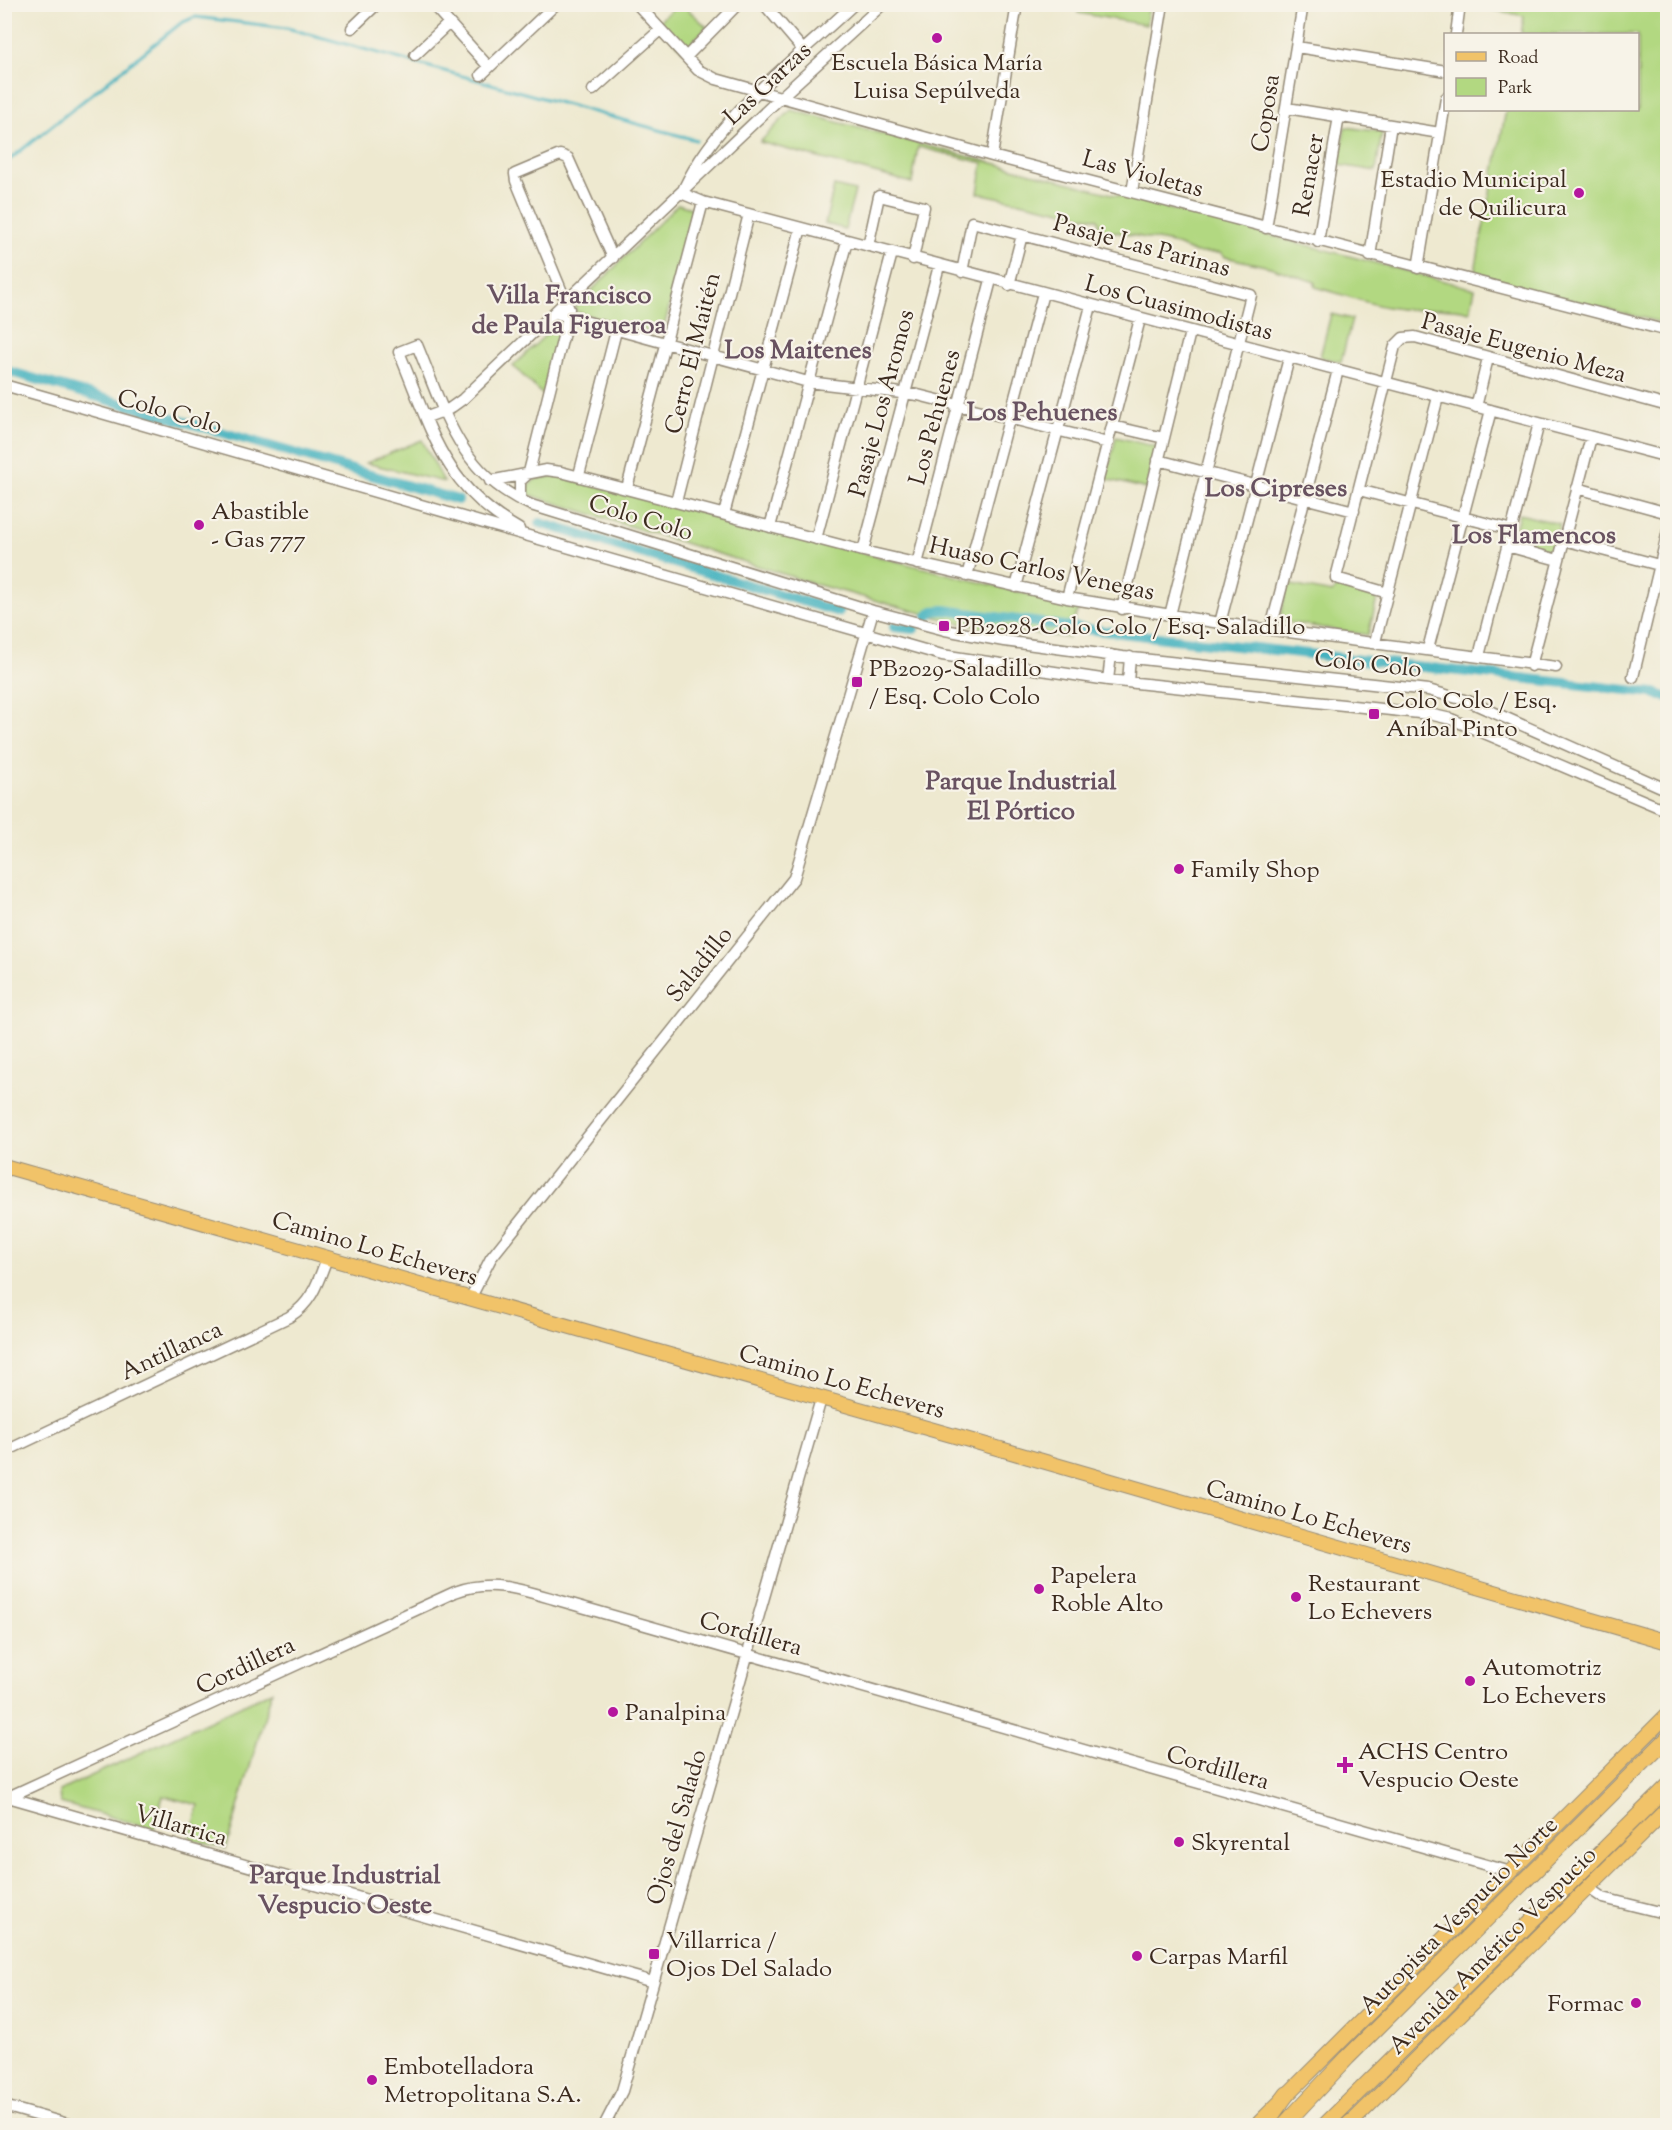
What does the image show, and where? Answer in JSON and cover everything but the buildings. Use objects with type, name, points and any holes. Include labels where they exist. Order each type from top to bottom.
[{"type":"highway","name":"Autopista Vespucio Norte","points":[[1283,2126],[1356,2049],[1668,1738]]},
{"type":"highway","points":[[1324,2126],[1668,1786]]},
{"type":"highway","points":[[1264,2126],[1287,2094]]},
{"type":"main road","name":"Camino Lo Echevers","points":[[4,1166],[1668,1642]]},
{"type":"main road","name":"Avenida Américo Vespucio","points":[[1256,2126],[1668,1714]]},
{"type":"main road","name":"Avenida Américo Vespucio","points":[[1349,2124],[1668,1808]]},
{"type":"street","points":[[352,28],[377,4]]},
{"type":"street","points":[[432,4],[485,71],[556,4]]},
{"type":"street","name":"Las Violetas","points":[[637,4],[686,57],[710,77],[992,156],[1370,256],[1668,331]]},
{"type":"street","points":[[686,57],[738,4]]},
{"type":"street","points":[[764,4],[804,51]]},
{"type":"street","name":"Las Garzas","points":[[681,193],[700,157],[759,92],[854,4]]},
{"type":"street","name":"Las Garzas","points":[[427,417],[444,412],[463,399],[566,304],[780,98],[883,4]]},
{"type":"street","points":[[992,156],[1017,4]]},
{"type":"street","points":[[1132,192],[1163,4]]},
{"type":"street","name":"Coposa","points":[[1266,228],[1303,4]]},
{"type":"street","points":[[1456,33],[1461,4]]},
{"type":"street","points":[[414,55],[449,23]]},
{"type":"street","points":[[593,90],[660,30]]},
{"type":"street","points":[[1296,47],[1444,71]]},
{"type":"street","points":[[1287,108],[1440,133]]},
{"type":"street","points":[[1418,268],[1444,110]]},
{"type":"street","name":"Renacer","points":[[1318,242],[1339,116]]},
{"type":"street","points":[[1370,256],[1391,125]]},
{"type":"street","points":[[520,500],[520,481],[529,472],[574,319],[514,177],[518,171],[560,155],[568,158],[613,258]]},
{"type":"street","name":"Los Cuasimodistas","points":[[681,193],[703,202],[1009,285],[1668,457]]},
{"type":"street","points":[[868,246],[879,195],[924,207],[913,259]]},
{"type":"street","points":[[627,488],[703,202]]},
{"type":"street","name":"Cerro El Maitén","points":[[676,502],[749,214]]},
{"type":"street","name":"Pasaje Las Parinas","points":[[962,272],[972,222],[1251,295],[1240,345]]},
{"type":"street","points":[[724,514],[801,228]]},
{"type":"street","name":"Pasaje Las Parinas","points":[[1009,285],[1022,235]]},
{"type":"street","points":[[770,526],[847,241]]},
{"type":"street","points":[[816,539],[858,388],[892,253]]},
{"type":"street","name":"Pasaje Los Aromos","points":[[863,551],[907,393],[939,266]]},
{"type":"street","name":"Los Pehuenes","points":[[917,564],[991,280]]},
{"type":"street","points":[[967,576],[1043,293]]},
{"type":"street","points":[[1016,587],[1091,306]]},
{"type":"street","points":[[555,313],[808,382],[907,393],[1108,443]]},
{"type":"street","points":[[1067,598],[1140,319]]},
{"type":"street","points":[[579,475],[616,331]]},
{"type":"street","points":[[1122,609],[1190,332]]},
{"type":"street","name":"Pasaje Eugenio Meza","points":[[1388,593],[1336,578],[1395,346],[1403,338],[1415,337],[1668,406]]},
{"type":"street","name":"Colo Colo","points":[[537,539],[498,518],[471,495],[447,464],[399,352],[417,345],[444,412],[462,448],[490,481],[520,500],[873,610],[945,630],[1004,642],[1428,690],[1468,701],[1668,790]]},
{"type":"street","points":[[1170,615],[1240,345]]},
{"type":"street","points":[[1220,623],[1289,358]]},
{"type":"street","points":[[1476,406],[1488,358]]},
{"type":"street","points":[[1270,628],[1338,370]]},
{"type":"street","name":"Colo Colo","points":[[4,385],[866,635],[942,655],[1108,680],[1429,714],[1450,719],[1668,811]]},
{"type":"street","points":[[1376,642],[1438,397]]},
{"type":"street","points":[[1428,649],[1491,410]]},
{"type":"street","points":[[1479,656],[1539,423]]},
{"type":"street","points":[[1112,426],[1164,438]]},
{"type":"street","points":[[1531,666],[1591,436]]},
{"type":"street","points":[[1158,460],[1354,511]]},
{"type":"street","name":"Huaso Carlos Venegas","points":[[490,481],[548,470],[579,475],[863,551],[1122,609],[1479,656],[1531,666],[1556,667]]},
{"type":"street","points":[[1577,488],[1668,513]]},
{"type":"street","points":[[1359,490],[1512,530]]},
{"type":"street","points":[[461,517],[468,509],[471,495]]},
{"type":"street","points":[[1633,677],[1668,531]]},
{"type":"street","points":[[1564,540],[1659,566]]},
{"type":"street","points":[[1507,546],[1558,560]]},
{"type":"street","points":[[1655,581],[1668,583]]},
{"type":"street","name":"Saladillo","points":[[470,1299],[491,1258],[794,878],[873,610]]},
{"type":"street","points":[[1108,680],[1112,655]]},
{"type":"street","points":[[1128,682],[1130,657]]},
{"type":"street","points":[[1582,774],[1591,756]]},
{"type":"street","points":[[1599,782],[1607,763]]},
{"type":"street","name":"Antillanca","points":[[4,1452],[289,1317],[305,1305],[315,1290],[327,1258]]},
{"type":"street","name":"Ojos del Salado","points":[[604,2126],[622,2091],[821,1399]]},
{"type":"street","name":"Cordillera","points":[[6,1798],[455,1592],[472,1586],[511,1587],[1511,1872]]},
{"type":"street","name":"Villarrica","points":[[6,1798],[653,1982]]},
{"type":"street","points":[[1587,1887],[1598,1897],[1668,1914]]},
{"type":"street","points":[[4,2106],[75,2126]]},
{"type":"green space","points":[[1080,4],[1149,4],[1146,25],[1078,13]]},
{"type":"green space","name":"Estadio Municipal de Quilicura","points":[[1465,4],[1667,5],[1667,324],[1474,276],[1506,111],[1639,111],[1639,33],[1521,33],[1524,16]]},
{"type":"green space","points":[[677,5],[683,5],[707,27],[683,51],[658,22]]},
{"type":"green space","points":[[791,110],[1475,289],[1470,312],[1453,309],[1410,310],[1379,305],[1315,287],[1315,282],[1270,267],[1225,257],[1220,253],[1196,253],[1172,243],[1100,229],[1098,219],[978,193],[983,163],[918,147],[912,183],[760,142]]},
{"type":"green space","points":[[1345,127],[1382,132],[1376,171],[1339,165]]},
{"type":"green space","points":[[834,186],[855,191],[845,229],[825,224]]},
{"type":"green space","points":[[678,204],[694,209],[663,331],[657,334],[577,312],[574,308]]},
{"type":"green space","points":[[1331,314],[1352,319],[1341,362],[1320,357]]},
{"type":"green space","points":[[556,325],[560,326],[543,395],[513,366]]},
{"type":"green space","points":[[1116,437],[1157,447],[1147,489],[1106,479]]},
{"type":"green space","points":[[422,440],[444,482],[366,463]]},
{"type":"green space","points":[[556,476],[1079,607],[1068,638],[966,625],[815,584],[527,494],[527,486],[536,479]]},
{"type":"green space","points":[[1519,514],[1560,524],[1552,552],[1512,542]]},
{"type":"green space","points":[[1287,584],[1332,593],[1337,587],[1378,595],[1368,635],[1280,621]]},
{"type":"green space","points":[[272,1691],[226,1849],[190,1839],[199,1805],[163,1796],[154,1829],[60,1803],[59,1791]]},
{"type":"waterway","points":[[4,164],[181,23],[195,17],[287,28],[696,140]]},
{"type":"waterway","points":[[4,370],[458,500]]},
{"type":"waterway","points":[[540,523],[839,612]]},
{"type":"waterway","points":[[927,617],[933,611],[944,610],[1086,629],[1654,693],[1668,698]]},
{"type":"waterway","points":[[894,627],[914,629]]},
{"type":"place","name":"Escuela Básica María Luisa Sepúlveda","points":[[937,38]]},
{"type":"place","name":"Estadio Municipal de Quilicura","points":[[1579,193]]},
{"type":"place","name":"Abastible - Gas 777","points":[[199,525]]},
{"type":"place","name":"PB2028-Colo Colo / Esq. Saladillo","points":[[944,626]]},
{"type":"place","name":"PB2029-Saladillo / Esq. Colo Colo","points":[[857,682]]},
{"type":"place","name":"Colo Colo / Esq. Aníbal Pinto","points":[[1374,714]]},
{"type":"place","name":"Family Shop","points":[[1179,869]]},
{"type":"place","name":"Papelera Roble Alto","points":[[1039,1589]]},
{"type":"place","name":"Restaurant Lo Echevers","points":[[1296,1597]]},
{"type":"place","name":"Automotriz Lo Echevers","points":[[1470,1681]]},
{"type":"place","name":"Panalpina","points":[[613,1712]]},
{"type":"place","name":"ACHS Centro Vespucio Oeste","points":[[1345,1765]]},
{"type":"place","name":"Skyrental","points":[[1179,1842]]},
{"type":"place","name":"Villarrica / Ojos Del Salado","points":[[654,1954]]},
{"type":"place","name":"Carpas Marfil","points":[[1137,1956]]},
{"type":"place","name":"Formac","points":[[1636,2003]]},
{"type":"place","name":"Embotelladora Metropolitana S.A.","points":[[372,2080]]},
{"type":"district","name":"Villa Francisco de Paula Figueroa","points":[[569,309]]},
{"type":"district","name":"Los Maitenes","points":[[798,349]]},
{"type":"district","name":"Los Pehuenes","points":[[1042,411]]},
{"type":"district","name":"Los Cipreses","points":[[1276,487]]},
{"type":"district","name":"Los Flamencos","points":[[1534,534]]},
{"type":"district","name":"Parque Industrial El Pórtico","points":[[1021,795]]},
{"type":"district","name":"Parque Industrial Vespucio Oeste","points":[[345,1888]]}]
